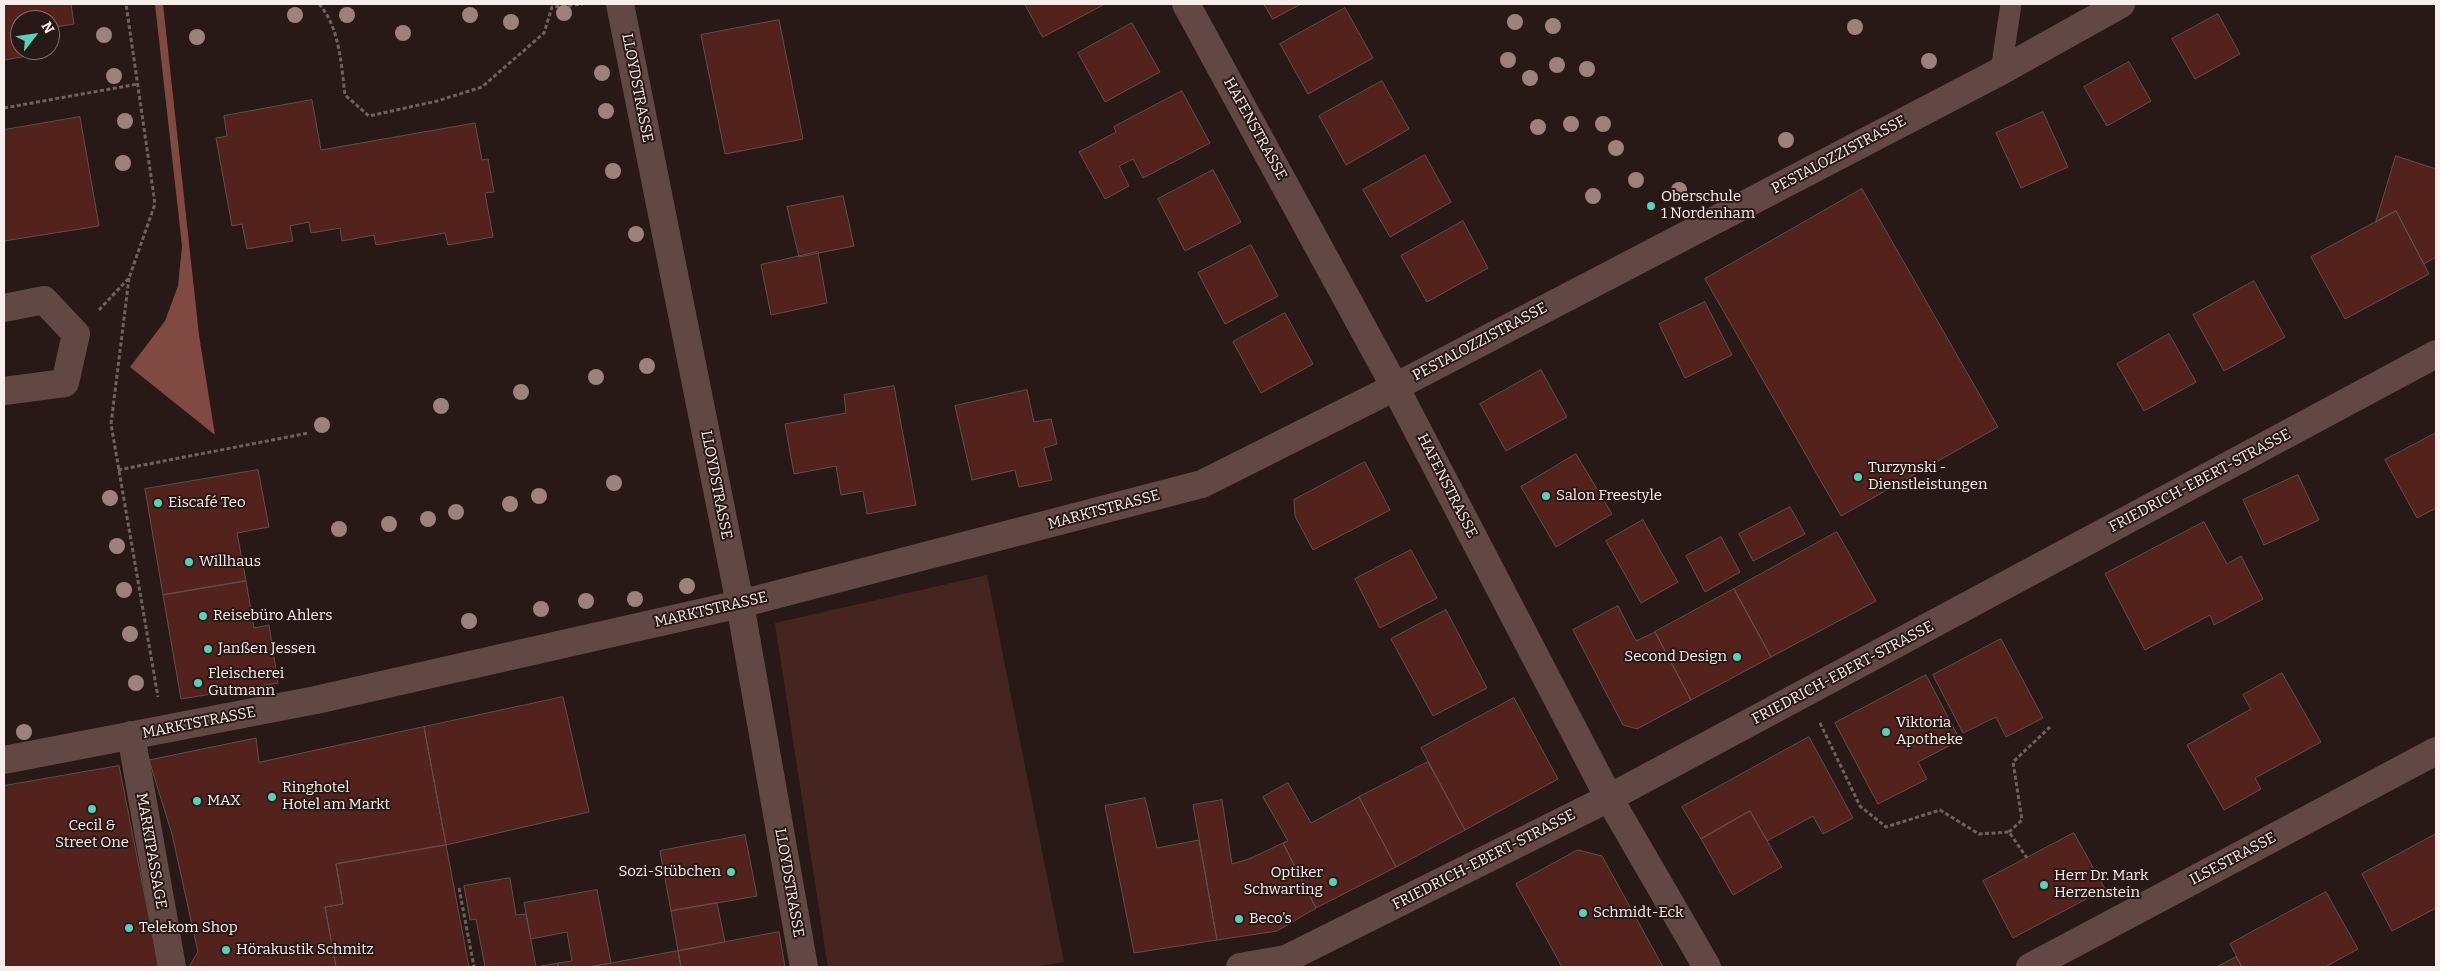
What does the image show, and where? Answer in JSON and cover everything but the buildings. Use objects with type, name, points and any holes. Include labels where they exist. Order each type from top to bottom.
[{"type":"street","name":"LLOYDSTRASSE","points":[[620,4],[740,604],[804,967]]},
{"type":"street","name":"HAFENSTRASSE","points":[[1186,4],[1395,387],[1609,798],[1707,967]]},
{"type":"street","name":"PESTALOZZISTRASSE","points":[[1395,387],[2001,71],[2121,4]]},
{"type":"street","points":[[4,308],[44,300],[76,334],[65,383],[4,391]]},
{"type":"street","name":"FRIEDRICH-EBERT-STRASSE","points":[[1240,967],[1286,959],[1609,798],[2436,354]]},
{"type":"street","name":"MARKTSTRASSE","points":[[4,760],[316,700],[740,604],[1202,484],[1395,387]]},
{"type":"street","name":"MARKTPASSAGE","points":[[131,735],[172,967]]},
{"type":"street","name":"ILSESTRASSE","points":[[2030,967],[2436,751]]},
{"type":"lane","points":[[2001,71],[2011,4]]},
{"type":"path","points":[[126,4],[155,204],[129,278],[111,424],[165,730]]},
{"type":"path","points":[[319,4],[329,16],[337,44],[345,95],[369,116],[437,101],[482,87],[544,33],[552,7],[583,4]]},
{"type":"path","points":[[4,108],[138,84]]},
{"type":"path","points":[[76,334],[129,278]]},
{"type":"path","points":[[118,470],[308,433]]},
{"type":"path","points":[[1806,692],[1860,806],[1886,827],[1940,810],[1979,834],[2009,832],[2022,820],[2014,762],[2050,728]]},
{"type":"path","points":[[2009,832],[2027,858]]},
{"type":"path","points":[[458,888],[474,967]]},
{"type":"shaded area","points":[[155,4],[163,4],[199,335],[215,435],[130,367],[165,321],[178,286],[182,246]]},
{"type":"shaded area","points":[[987,575],[1064,962],[1033,967],[828,967],[775,623]]},
{"type":"place","name":"Oberschule 1 Nordenham","points":[[1651,206]]},
{"type":"place","name":"Turzynski - Dienstleistungen","points":[[1858,477]]},
{"type":"place","name":"Salon Freestyle","points":[[1546,496]]},
{"type":"place","name":"Eiscafé Teo","points":[[158,503]]},
{"type":"place","name":"Willhaus","points":[[189,562]]},
{"type":"place","name":"Reisebüro Ahlers","points":[[203,616]]},
{"type":"place","name":"Janßen Jessen","points":[[208,649]]},
{"type":"place","name":"Second Design","points":[[1737,657]]},
{"type":"place","name":"Fleischerei Gutmann","points":[[198,683]]},
{"type":"place","name":"Viktoria Apotheke","points":[[1886,732]]},
{"type":"place","name":"Ringhotel Hotel am Markt","points":[[272,797]]},
{"type":"place","name":"MAX","points":[[197,801]]},
{"type":"place","name":"Cecil & Street One","points":[[92,809]]},
{"type":"place","name":"Sozi-Stübchen","points":[[731,872]]},
{"type":"place","name":"Optiker Schwarting","points":[[1333,882]]},
{"type":"place","name":"Herr Dr. Mark Herzenstein","points":[[2044,885]]},
{"type":"place","name":"Schmidt-Eck","points":[[1583,913]]},
{"type":"place","name":"Beco’s","points":[[1239,919]]},
{"type":"place","name":"Telekom Shop","points":[[129,928]]},
{"type":"place","name":"Hörakustik Schmitz","points":[[226,950]]}]
